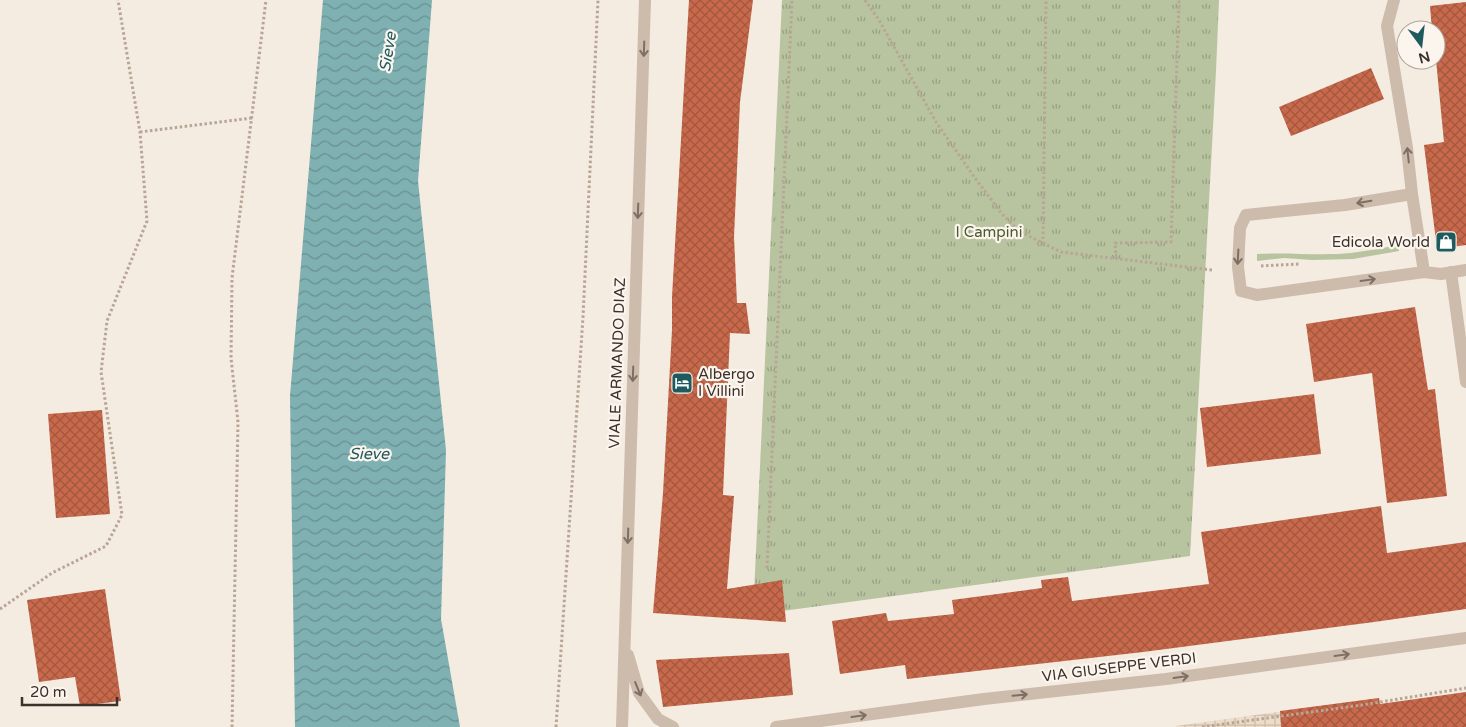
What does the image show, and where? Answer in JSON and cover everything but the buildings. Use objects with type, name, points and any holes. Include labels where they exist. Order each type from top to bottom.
[{"type":"street","name":"VIALE ARMANDO DIAZ","points":[[622,727],[645,0]]},
{"type":"street","points":[[1394,0],[1387,26],[1407,148],[1424,272]]},
{"type":"street","points":[[1412,194],[1345,205],[1246,215],[1240,228],[1238,267],[1241,291],[1257,295],[1424,272],[1442,274],[1466,270]]},
{"type":"street","points":[[1451,272],[1466,382]]},
{"type":"street","name":"VIA GIUSEPPE VERDI","points":[[776,727],[984,699],[1166,679],[1466,638]]},
{"type":"street","points":[[624,643],[639,693],[658,719],[673,727]]},
{"type":"path","points":[[0,609],[52,572],[106,546],[122,515],[101,372],[107,321],[147,221],[140,132],[118,0]]},
{"type":"path","points":[[232,727],[238,422],[231,358],[232,278],[266,0]]},
{"type":"path","points":[[556,727],[583,317],[598,0]]},
{"type":"path","points":[[767,568],[792,0]]},
{"type":"path","points":[[865,0],[879,20],[936,122],[1002,214],[1018,231],[1061,252],[1212,270]]},
{"type":"path","points":[[1043,244],[1046,0]]},
{"type":"path","points":[[1116,258],[1115,243],[1171,242],[1179,0]]},
{"type":"path","points":[[140,132],[252,118]]},
{"type":"path","points":[[1202,727],[1236,725],[1466,688]]},
{"type":"green space","name":"I Campini","points":[[782,0],[1219,0],[1190,556],[753,615]]},
{"type":"green space","points":[[1398,245],[1399,251],[1353,259],[1312,260],[1284,258],[1257,261],[1257,254],[1339,254]]},
{"type":"shaded area","points":[[1379,698],[1380,704],[1373,706],[1356,727],[1176,727],[1176,726]]},
{"type":"water","name":"Sieve","points":[[323,0],[432,0],[418,181],[446,450],[441,619],[460,727],[295,727],[290,396]]},
{"type":"place","name":"Edicola World","points":[[1446,242]]},
{"type":"place","name":"Albergo I Villini","points":[[682,383]]}]
